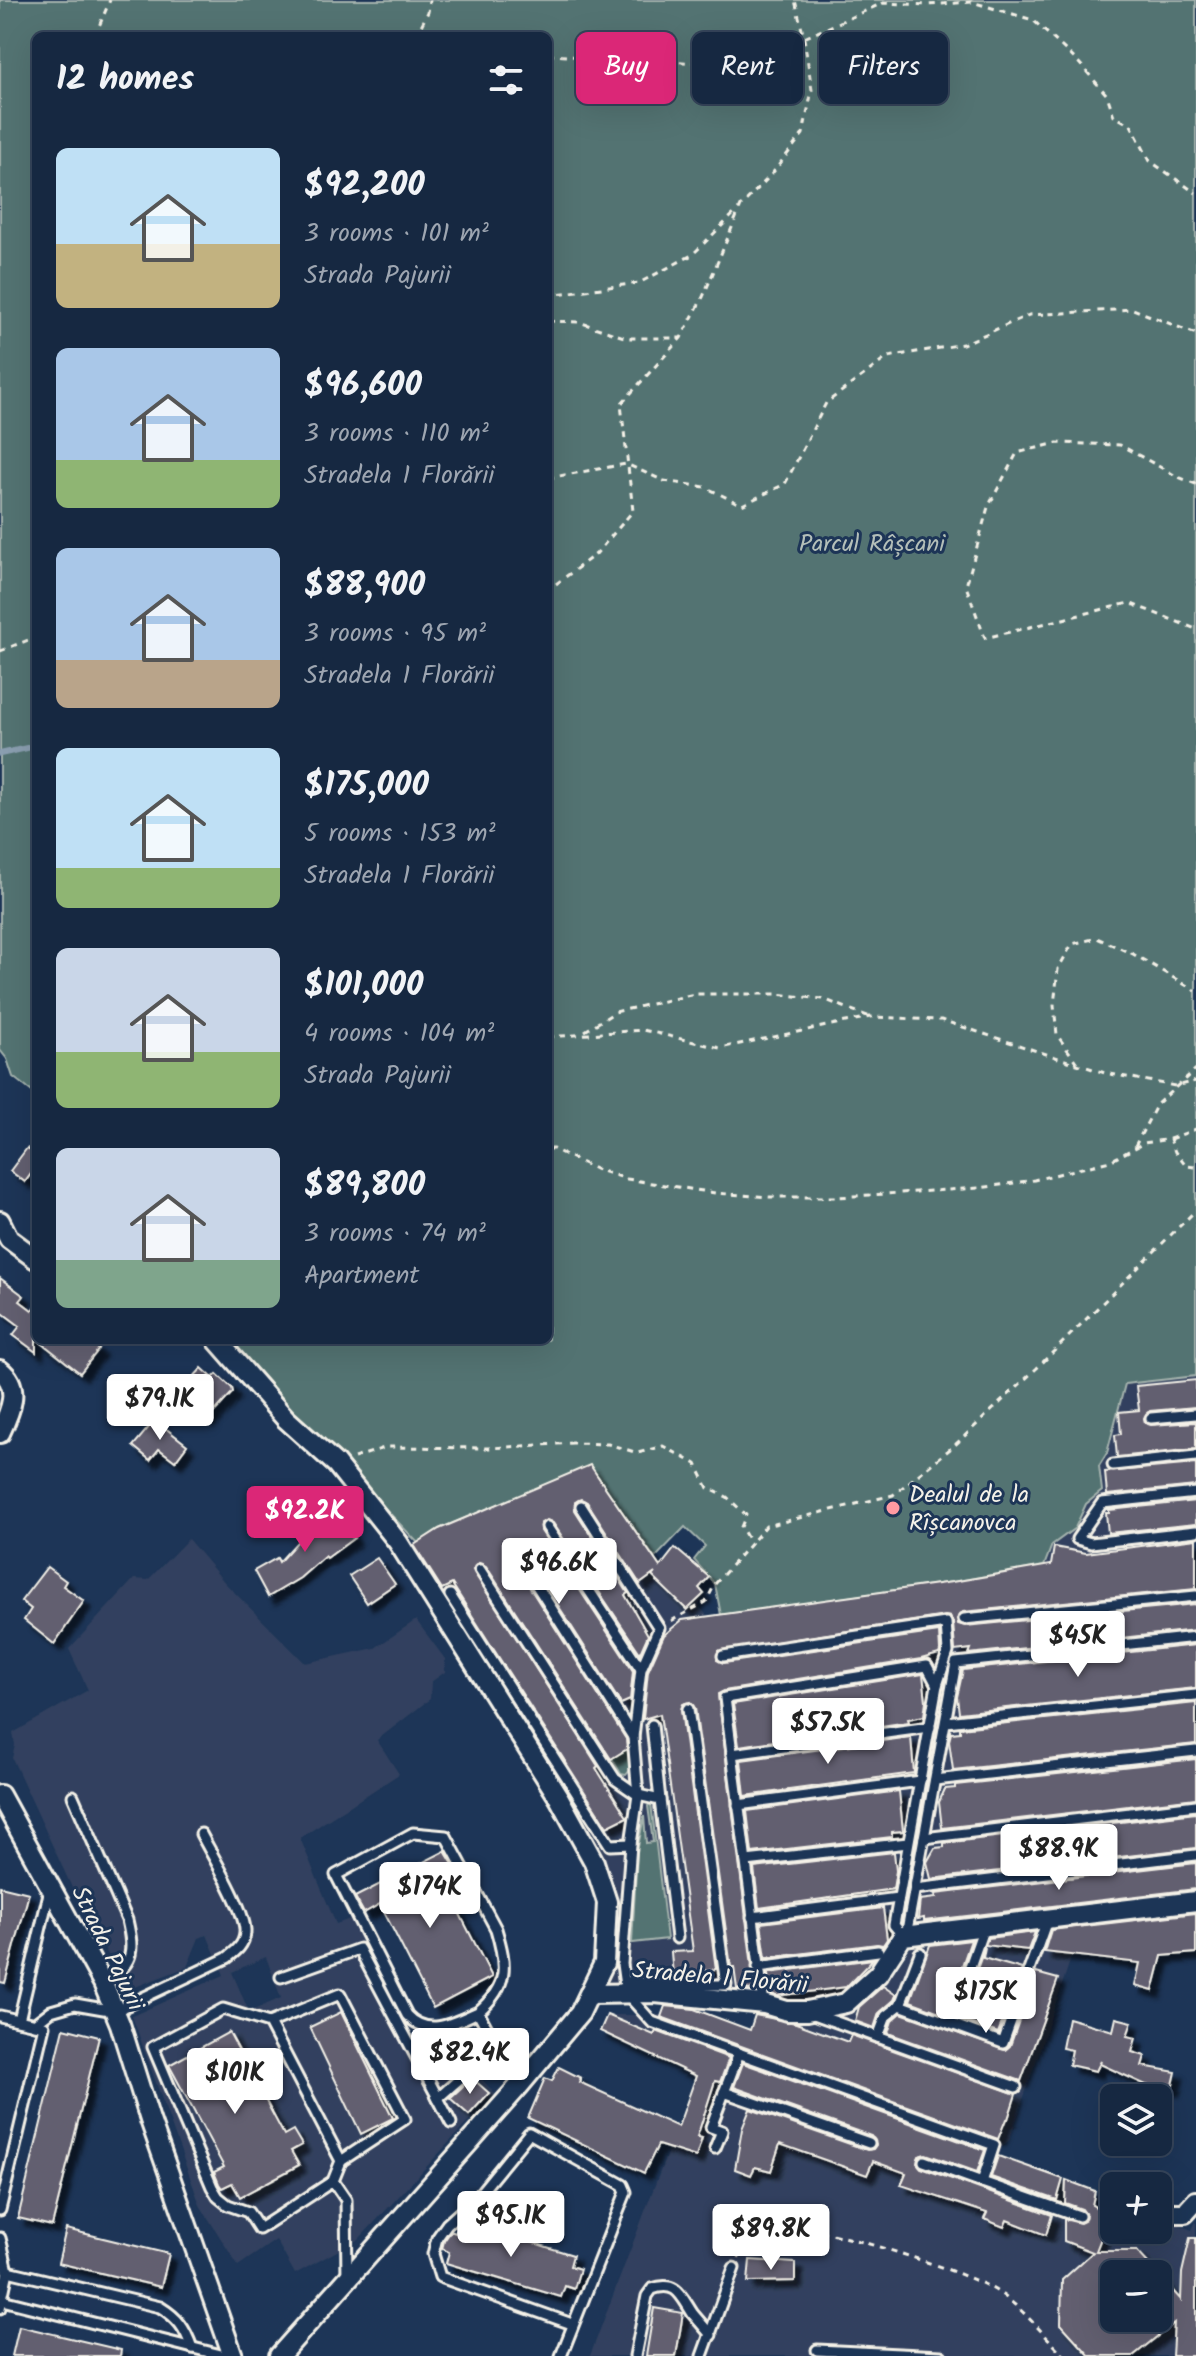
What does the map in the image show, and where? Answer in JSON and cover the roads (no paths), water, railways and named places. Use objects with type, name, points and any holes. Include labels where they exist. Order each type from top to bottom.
[{"type":"street","points":[[0,1221],[4,1246],[32,1257]]},
{"type":"street","name":"Stradela 1 Florării","points":[[220,1344],[286,1419],[336,1464],[398,1542],[559,1798],[594,1862],[607,1902],[604,1963],[580,2013],[279,2356]]},
{"type":"street","points":[[0,1370],[8,1376],[13,1400],[0,1433]]},
{"type":"street","name":"Strada Pajurii","points":[[3,1807],[50,1885],[115,2011],[233,2356]]},
{"type":"street","points":[[904,1936],[1196,1901]]},
{"type":"street","name":"Stradela 1 Florării","points":[[590,1994],[626,1987],[655,1993],[764,2004],[787,2011],[807,2011],[846,2003],[878,1974],[904,1936]]},
{"type":"street","points":[[1172,2212],[1179,2214],[1189,2210],[1196,2201]]},
{"type":"lane","points":[[1151,1418],[1196,1414]]},
{"type":"lane","points":[[1113,1465],[1196,1456]]},
{"type":"lane","points":[[1196,1493],[1102,1503],[1077,1539],[1091,1543],[1196,1531]]},
{"type":"lane","points":[[581,1506],[659,1628],[641,1669],[633,1737],[638,1795],[622,1964],[626,1987],[652,2022],[994,2145],[982,2182]]},
{"type":"lane","points":[[547,1527],[641,1669]]},
{"type":"lane","points":[[513,1548],[633,1737]]},
{"type":"lane","points":[[480,1570],[615,1779],[638,1795],[660,1800]]},
{"type":"lane","points":[[450,1595],[610,1845],[631,1844]]},
{"type":"lane","points":[[964,1619],[1196,1596]]},
{"type":"lane","points":[[723,1656],[946,1623],[948,1652],[937,1685],[894,1925],[904,1936]]},
{"type":"lane","points":[[904,1936],[956,1663],[1196,1637]]},
{"type":"lane","points":[[764,2004],[725,1698],[927,1666],[937,1685]]},
{"type":"lane","points":[[946,1722],[1196,1695]]},
{"type":"lane","points":[[626,1987],[726,1985],[688,1709]]},
{"type":"lane","points":[[652,1725],[677,1938]]},
{"type":"lane","points":[[732,1754],[930,1727]]},
{"type":"lane","points":[[935,1780],[1196,1751]]},
{"type":"lane","points":[[738,1805],[920,1781]]},
{"type":"lane","points":[[73,1796],[127,1920],[132,1940],[127,1965],[103,1983]]},
{"type":"lane","points":[[924,1838],[1196,1805]]},
{"type":"lane","points":[[413,1833],[446,1836],[496,1929],[504,1959],[500,1987],[478,2012],[437,2028],[415,2023],[407,2015],[336,1875],[413,1833]]},
{"type":"lane","points":[[34,2024],[51,2011],[75,2004],[115,2011],[227,1958],[240,1948],[245,1933],[243,1916],[201,1834]]},
{"type":"lane","points":[[746,1861],[908,1843]]},
{"type":"lane","points":[[915,1889],[1196,1855]]},
{"type":"lane","points":[[19,2020],[50,1885]]},
{"type":"lane","points":[[752,1917],[898,1898]]},
{"type":"lane","points":[[900,2005],[1003,2043],[1047,1920]]},
{"type":"lane","points":[[950,2023],[984,1927]]},
{"type":"lane","points":[[281,1977],[359,1949],[451,2123]]},
{"type":"lane","points":[[758,1967],[878,1951]]},
{"type":"lane","points":[[878,2037],[886,2016],[900,2005],[920,1953]]},
{"type":"lane","points":[[340,1994],[405,2119],[341,2161],[333,2181],[259,2229],[248,2212],[228,2205],[212,2187],[153,2047],[223,2009],[269,2023],[340,1994]]},
{"type":"lane","points":[[807,2011],[1016,2087]]},
{"type":"lane","points":[[478,2012],[519,2086]]},
{"type":"lane","points":[[0,2016],[44,2026],[0,2210]]},
{"type":"lane","points":[[269,2023],[341,2161]]},
{"type":"lane","points":[[438,2098],[498,2045]]},
{"type":"lane","points":[[715,2148],[722,2131],[711,2127],[739,2053]]},
{"type":"lane","points":[[724,2092],[869,2143]]},
{"type":"lane","points":[[561,2356],[626,2192],[623,2185],[529,2133],[477,2197],[447,2224],[437,2238],[433,2254],[440,2277],[572,2324]]},
{"type":"lane","points":[[924,2161],[1079,2216]]},
{"type":"lane","points":[[333,2181],[346,2200],[347,2277]]},
{"type":"lane","points":[[0,2238],[8,2271],[1,2304],[225,2356]]},
{"type":"lane","points":[[702,2356],[734,2268]]},
{"type":"lane","points":[[8,2271],[160,2307],[177,2318],[192,2348]]},
{"type":"lane","points":[[635,2356],[647,2296],[652,2289],[661,2286],[671,2286],[680,2292],[711,2335]]},
{"type":"lane","points":[[817,2350],[941,2356]]},
{"type":"waterway","points":[[0,754],[32,747]]},
{"type":"place","name":"Dealul de la Rîșcanovca","points":[[893,1508]]},
{"type":"park label","name":"Parcul Râșcani","points":[[872,543]]}]
